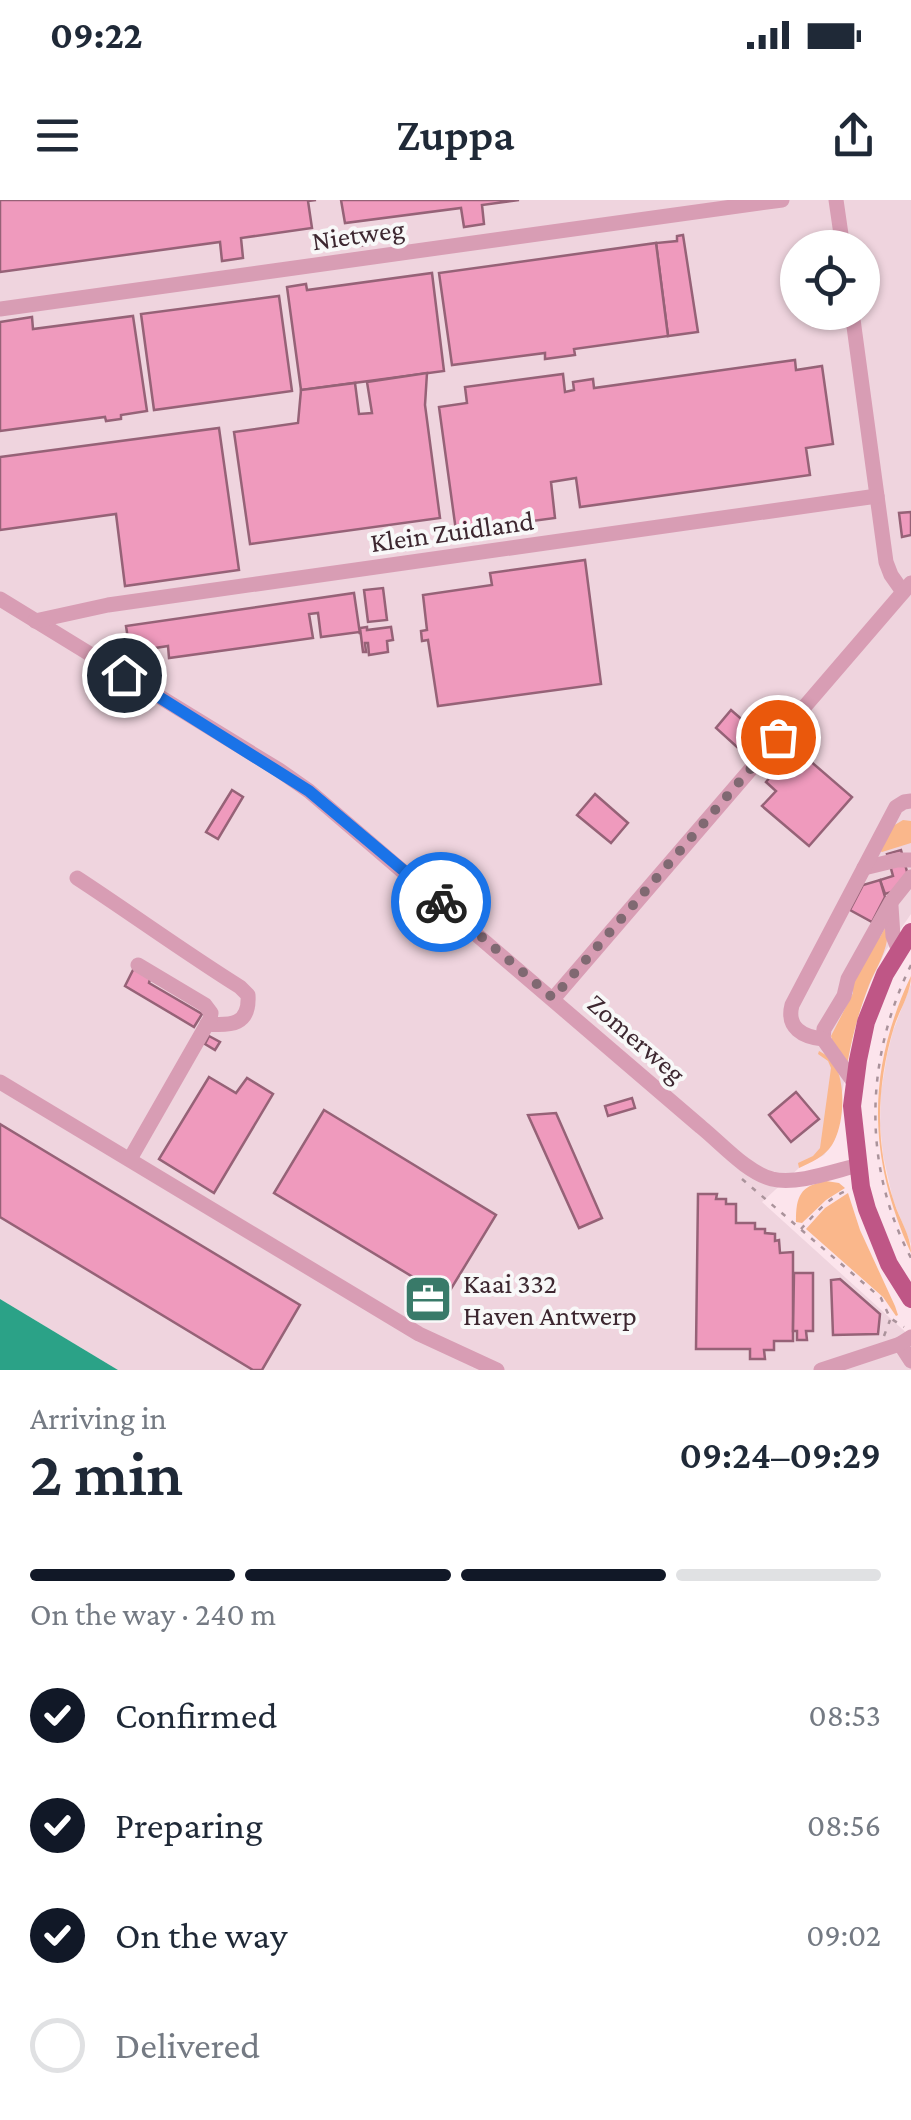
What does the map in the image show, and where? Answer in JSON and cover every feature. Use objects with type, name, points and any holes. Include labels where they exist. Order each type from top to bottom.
[{"type":"main road","points":[[911,932],[905,958],[885,974],[866,1022],[852,1106],[861,1188],[882,1249],[911,1299]]},
{"type":"street","name":"Nietweg","points":[[0,309],[782,200]]},
{"type":"street","points":[[836,200],[840,230]]},
{"type":"street","points":[[553,998],[907,587],[891,574],[886,562],[854,330]]},
{"type":"street","name":"Klein Zuidland","points":[[34,621],[108,604],[877,496]]},
{"type":"street","name":"Zomerweg","points":[[0,600],[309,791],[760,1174],[774,1180],[792,1180],[859,1165]]},
{"type":"street","points":[[823,1039],[796,1030],[790,1015],[792,1006],[896,808],[911,801]]},
{"type":"street","points":[[864,868],[911,860]]},
{"type":"street","points":[[855,1084],[823,1039],[824,1029],[890,902],[911,877]]},
{"type":"street","points":[[77,878],[248,995],[248,1007],[240,1020],[230,1026],[207,1024]]},
{"type":"street","points":[[890,902],[892,936],[905,958]]},
{"type":"street","points":[[130,1159],[211,1013],[206,1005],[138,965]]},
{"type":"street","points":[[0,1082],[418,1334],[497,1370]]},
{"type":"street","points":[[821,1370],[907,1338],[911,1361]]},
{"type":"path","points":[[905,958],[876,1077],[874,1117],[885,1194],[911,1258]]},
{"type":"path","points":[[740,1178],[881,1298],[890,1318],[901,1323],[907,1338]]},
{"type":"path","points":[[801,1229],[838,1194],[861,1188]]},
{"type":"shaded area","points":[[0,200],[911,200],[911,914],[886,950],[855,1023],[834,1141],[824,1155],[799,1168],[762,1202],[911,1337],[911,1370],[118,1370],[0,1299]]},
{"type":"shaded area","points":[[903,820],[911,821],[911,843],[880,851],[893,826]]},
{"type":"shaded area","points":[[885,928],[886,946],[862,1005],[847,1065],[831,1036],[853,993],[852,982],[875,938]]},
{"type":"shaded area","points":[[911,976],[888,1049],[880,1118],[888,1181],[911,1253],[887,1183],[880,1149],[878,1114],[886,1046]]},
{"type":"shaded area","points":[[911,984],[911,1244],[893,1200],[880,1125],[887,1055]]},
{"type":"shaded area","points":[[819,1051],[833,1062],[839,1076],[841,1118],[829,1149],[799,1168],[798,1163],[820,1148],[831,1068]]},
{"type":"shaded area","points":[[826,1181],[845,1188],[802,1223],[796,1222],[801,1194]]},
{"type":"shaded area","points":[[848,1193],[896,1316],[883,1297],[806,1229],[825,1208]]},
{"type":"shaded area","points":[[0,1299],[118,1370],[0,1370]]},
{"type":"building","points":[[0,200],[316,200],[308,201],[312,228],[241,238],[243,258],[222,261],[220,242],[0,272]]},
{"type":"building","points":[[341,200],[519,200],[482,205],[484,224],[464,227],[461,208],[345,223]]},
{"type":"building","points":[[367,230],[369,244],[360,246],[358,231]]},
{"type":"building","points":[[683,235],[698,332],[668,336],[656,243],[677,241],[677,236]]},
{"type":"building","points":[[656,243],[668,336],[574,349],[575,355],[545,359],[545,353],[452,365],[439,273]]},
{"type":"building","points":[[432,273],[444,371],[301,390],[287,287],[306,284],[307,290]]},
{"type":"building","points":[[279,296],[292,391],[154,410],[141,314]]},
{"type":"building","points":[[133,316],[147,411],[121,415],[121,419],[106,421],[105,417],[0,431],[0,322],[32,317],[33,329]]},
{"type":"building","points":[[795,360],[796,370],[822,366],[833,444],[806,448],[810,475],[580,507],[576,478],[551,482],[555,518],[456,531],[439,407],[467,403],[465,387],[563,374],[565,392],[574,390],[573,382],[593,379],[594,388]]},
{"type":"building","points":[[427,373],[425,405],[440,518],[250,544],[234,432],[298,423],[301,390],[355,383],[359,414],[372,413],[367,382]]},
{"type":"building","points":[[219,428],[239,570],[125,586],[116,514],[0,530],[0,457]]},
{"type":"building","points":[[911,512],[911,535],[902,537],[899,513]]},
{"type":"building","points":[[585,560],[601,684],[438,706],[428,640],[422,641],[421,631],[427,630],[423,595],[492,585],[490,573]]},
{"type":"building","points":[[383,588],[387,620],[368,622],[364,590]]},
{"type":"building","points":[[354,593],[360,634],[321,637],[318,613],[309,614],[313,638],[169,658],[168,646],[130,652],[126,626]]},
{"type":"building","points":[[391,627],[393,640],[387,641],[388,652],[369,655],[365,643],[363,652],[360,628]]},
{"type":"building","points":[[731,710],[753,729],[737,747],[716,728]]},
{"type":"building","points":[[794,747],[852,797],[809,846],[762,806],[776,791],[766,782]]},
{"type":"building","points":[[232,790],[243,797],[218,839],[206,832]]},
{"type":"building","points":[[595,794],[628,823],[611,843],[577,815]]},
{"type":"building","points":[[901,850],[911,886],[885,894],[880,880],[893,876],[887,854]]},
{"type":"building","points":[[880,880],[885,897],[872,922],[850,910],[863,885]]},
{"type":"building","points":[[135,966],[151,975],[149,983],[202,1014],[194,1027],[125,986]]},
{"type":"building","points":[[209,1036],[220,1042],[215,1050],[205,1044]]},
{"type":"building","points":[[209,1077],[236,1093],[247,1078],[273,1094],[214,1193],[159,1159]]},
{"type":"building","points":[[796,1092],[819,1119],[791,1142],[769,1115]]},
{"type":"building","points":[[632,1098],[635,1108],[608,1116],[605,1106]]},
{"type":"building","points":[[324,1110],[496,1215],[446,1297],[274,1193]]},
{"type":"building","points":[[556,1113],[602,1218],[579,1228],[528,1115]]},
{"type":"building","points":[[0,1124],[300,1305],[262,1370],[253,1370],[0,1217]]},
{"type":"building","points":[[698,1194],[717,1194],[716,1199],[736,1204],[736,1223],[755,1223],[755,1229],[775,1234],[780,1253],[793,1252],[793,1341],[774,1341],[774,1350],[764,1350],[765,1359],[750,1359],[750,1349],[696,1349]]},
{"type":"building","points":[[794,1273],[813,1273],[813,1331],[806,1331],[807,1340],[797,1340],[797,1331],[793,1331]]},
{"type":"building","points":[[840,1279],[880,1314],[878,1334],[833,1335],[831,1280]]},
{"type":"building","points":[[416,1281],[439,1295],[434,1312],[407,1294]]},
{"type":"way so far","points":[[441,902],[553,998],[778,737]]},
{"type":"place","name":"Kaai 332 Haven Antwerp","points":[[428,1299]]},
{"type":"route","points":[[124,675],[309,791],[441,902]]}]
